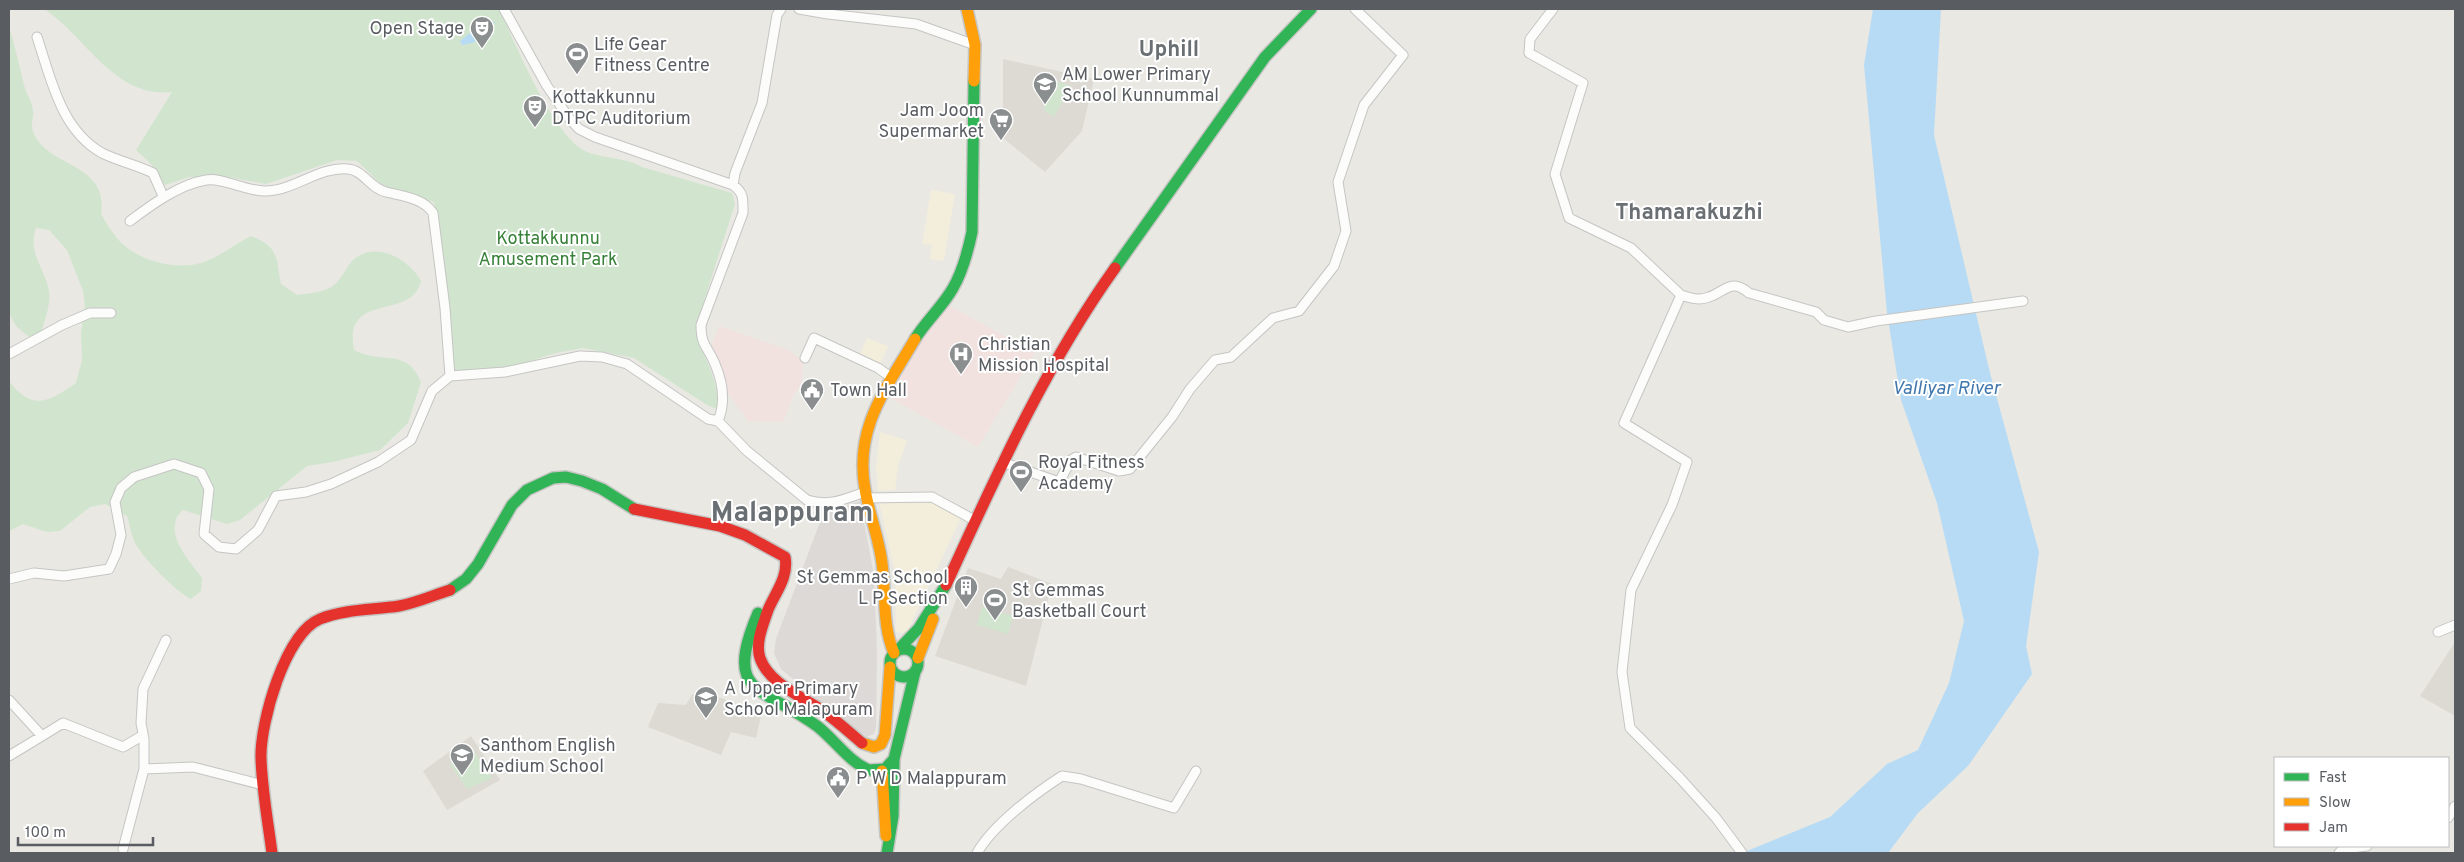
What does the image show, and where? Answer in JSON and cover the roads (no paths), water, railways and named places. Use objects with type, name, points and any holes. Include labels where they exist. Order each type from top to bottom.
[{"type":"main road","points":[[896,651],[888,640],[880,552],[866,495],[863,461],[869,420],[926,321],[953,289],[967,255],[972,232],[974,45],[967,9]]},
{"type":"main road","points":[[272,853],[261,757],[265,722],[276,686],[290,652],[304,631],[319,619],[350,611],[401,606],[452,589],[466,579],[478,564],[512,506],[527,490],[542,482],[566,477],[602,488],[631,508],[720,526],[746,535],[785,558],[787,563],[785,574],[764,620],[759,643],[759,657],[768,673],[778,684],[818,708],[865,745],[874,747],[881,744],[886,735],[890,660],[896,651],[913,637],[926,622],[946,585],[1002,462],[1044,383],[1105,282],[1265,57],[1311,9]]},
{"type":"main road","points":[[773,550],[780,564],[776,578],[744,646],[742,665],[747,679],[759,691],[811,722],[864,768],[872,772],[882,771],[894,759]]},
{"type":"main road","points":[[888,851],[893,816],[894,759],[918,658],[946,585]]},
{"type":"main road","points":[[896,651],[910,649],[918,658]]},
{"type":"main road","points":[[890,667],[893,672],[901,677],[915,672]]},
{"type":"main road","points":[[882,771],[884,819],[888,851]]},
{"type":"street","points":[[504,9],[547,86],[569,118],[579,128],[595,137],[733,185],[740,190],[744,197],[743,213],[701,325],[701,340],[716,365],[724,400],[718,421]]},
{"type":"street","points":[[733,185],[735,173],[762,103],[777,15],[781,9]]},
{"type":"street","points":[[799,9],[916,24],[974,45]]},
{"type":"street","points":[[1002,462],[1059,482],[1072,460],[1076,457],[1119,471],[1130,469],[1172,417],[1190,389],[1215,360],[1231,357],[1273,318],[1299,311],[1334,266],[1346,231],[1338,182],[1364,104],[1403,55],[1355,9]]},
{"type":"street","points":[[1553,9],[1530,39],[1529,53],[1583,84],[1555,174],[1568,218],[1631,248],[1681,295],[1697,299],[1708,298],[1731,286],[1741,286],[1749,293],[1816,312],[1824,320],[1848,327],[1876,321],[2023,301]]},
{"type":"street","points":[[38,38],[59,104],[84,139],[103,153],[153,172],[163,196]]},
{"type":"street","points":[[130,221],[163,196],[206,180],[220,180],[239,187],[263,191],[281,190],[329,171],[346,168],[355,170],[381,191],[415,199],[428,206],[433,213],[445,308],[450,376]]},
{"type":"street","points":[[1681,295],[1624,423],[1688,462],[1672,505],[1632,590],[1622,672],[1630,728],[1679,777],[1716,818],[1742,853]]},
{"type":"street","points":[[9,354],[62,325],[90,314],[111,314]]},
{"type":"street","points":[[805,358],[814,338],[878,368],[892,378]]},
{"type":"street","points":[[9,579],[34,573],[64,576],[109,569],[116,554],[121,535],[115,502],[121,488],[134,477],[174,464],[201,473],[209,489],[204,534],[219,547],[236,549],[258,530],[276,496],[306,492],[331,484],[378,462],[411,440],[432,391],[450,376],[505,372],[580,356],[602,357],[628,364],[708,418],[718,421],[747,451],[807,500],[832,504],[866,495],[932,497],[976,521]]},
{"type":"street","points":[[2438,632],[2455,625]]},
{"type":"street","points":[[123,849],[144,769],[144,739],[141,724],[143,689],[166,640]]},
{"type":"street","points":[[9,700],[42,736]]},
{"type":"street","points":[[9,756],[63,723],[123,747],[135,738],[140,737],[144,739]]},
{"type":"street","points":[[144,769],[193,766],[263,785]]},
{"type":"street","points":[[976,853],[996,830],[1033,797],[1062,776],[1089,782],[1174,808],[1196,771]]},
{"type":"street","points":[[2339,853],[2343,849],[2359,847]]},
{"type":"water","name":"Valliyar River","points":[[1873,9],[1941,9],[1934,135],[1990,373],[2039,552],[2026,646],[2032,674],[1968,766],[1918,813],[1888,853],[1742,853],[1830,817],[1887,764],[1918,750],[1949,683],[1964,621],[1937,503],[1901,400],[1887,313],[1864,65]]},
{"type":"water","points":[[495,22],[490,31],[482,38],[473,43],[462,45],[460,41],[479,26]]},
{"type":"place","name":"Open Stage","points":[[482,49]]},
{"type":"place","name":"Life Gear Fitness Centre","points":[[577,75]]},
{"type":"place","name":"AM Lower Primary School Kunnummal","points":[[1045,105]]},
{"type":"place","name":"Kottakkunnu DTPC Auditorium","points":[[535,128]]},
{"type":"place","name":"Jam Joom Supermarket","points":[[1001,141]]},
{"type":"place","name":"Christian Mission Hospital","points":[[961,375]]},
{"type":"place","name":"Town Hall","points":[[812,411]]},
{"type":"place","name":"Royal Fitness Academy","points":[[1021,493]]},
{"type":"place","name":"St Gemmas School L P Section","points":[[966,608]]},
{"type":"place","name":"St Gemmas Basketball Court","points":[[995,621]]},
{"type":"place","name":"A Upper Primary School Malapuram","points":[[706,719]]},
{"type":"place","name":"Santhom English Medium School","points":[[462,776]]},
{"type":"place","name":"P W D Malappuram","points":[[838,799]]},
{"type":"district","name":"Uphill","points":[[1169,48]]},
{"type":"district","name":"Thamarakuzhi","points":[[1689,211]]},
{"type":"district","name":"Malappuram","points":[[792,511]]},
{"type":"park label","name":"Kottakkunnu Amusement Park","points":[[548,248]]}]
